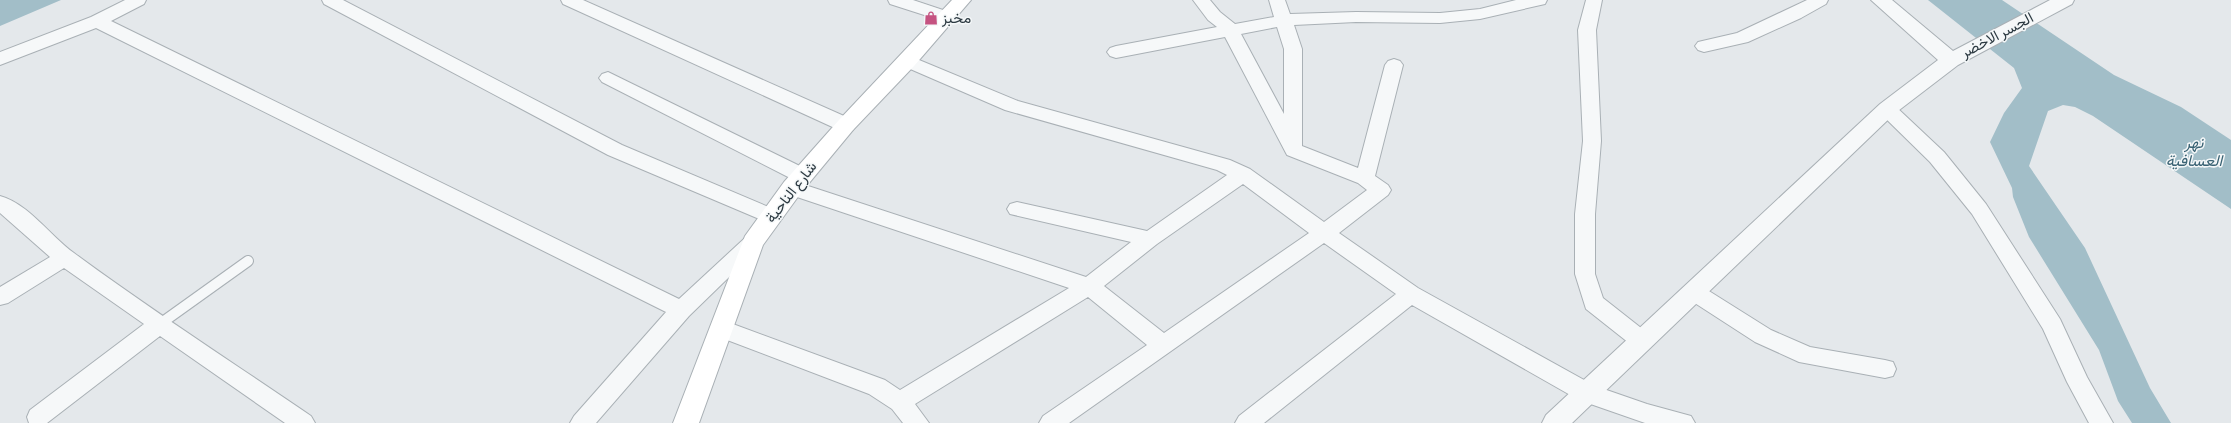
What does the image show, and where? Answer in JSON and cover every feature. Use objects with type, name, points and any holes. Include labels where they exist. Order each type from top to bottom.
[{"type":"main road","name":"شارع الناحية","points":[[686,423],[753,242],[797,182],[846,125],[962,0]]},
{"type":"street","points":[[0,59],[97,21],[138,0]]},
{"type":"street","points":[[330,0],[615,150],[771,216]]},
{"type":"street","points":[[569,0],[846,125]]},
{"type":"street","points":[[896,0],[946,17]]},
{"type":"street","points":[[1051,423],[1324,233],[1381,190],[1365,178],[1294,150],[1230,29],[1214,16],[1201,0]]},
{"type":"street","points":[[1277,0],[1285,20],[1293,49],[1294,150]]},
{"type":"street","points":[[1116,52],[1230,29],[1285,20],[1356,17],[1440,18],[1480,14],[1539,0]]},
{"type":"street","points":[[1594,0],[1587,30],[1592,141],[1585,214],[1586,274],[1594,303],[1642,341]]},
{"type":"street","points":[[1704,46],[1742,38],[1798,5],[1820,0]]},
{"type":"street","points":[[1880,0],[1951,60]]},
{"type":"street","name":"الجسر الاخضر","points":[[1555,423],[1887,109],[1951,60],[2064,0]]},
{"type":"street","points":[[97,21],[680,310]]},
{"type":"street","points":[[907,61],[1012,106],[1223,165],[1243,174],[1411,294],[1587,393],[1647,414],[1683,423]]},
{"type":"street","points":[[1365,178],[1394,65]]},
{"type":"street","points":[[608,78],[797,182],[1089,286],[1163,345]]},
{"type":"street","points":[[1887,109],[1937,157],[1980,209],[2052,325],[2078,382],[2101,423]]},
{"type":"street","points":[[900,402],[1089,286],[1150,239],[1243,174]]},
{"type":"street","points":[[0,203],[19,217],[64,258],[303,423]]},
{"type":"street","points":[[1017,209],[1150,239]]},
{"type":"street","points":[[582,423],[680,310],[753,242]]},
{"type":"street","points":[[0,297],[64,258]]},
{"type":"street","points":[[1694,292],[1763,336],[1807,356],[1885,369]]},
{"type":"street","points":[[1247,423],[1411,294]]},
{"type":"street","points":[[38,417],[160,324]]},
{"type":"street","points":[[722,329],[877,387],[900,402],[917,423]]},
{"type":"lane","points":[[160,324],[248,261]]},
{"type":"water","points":[[0,0],[61,0],[0,26]]},
{"type":"water","name":"نهر العسافية","points":[[1928,0],[2002,0],[2114,75],[2181,107],[2231,140],[2231,209],[2093,116],[2075,107],[2063,105],[2048,111],[2029,166],[2085,248],[2150,388],[2171,423],[2132,423],[2118,401],[2099,350],[2029,237],[2013,197],[2012,188],[1990,142],[2004,113],[2022,88],[2014,68]]},
{"type":"place","name":"مخبز","points":[[931,18]]}]
